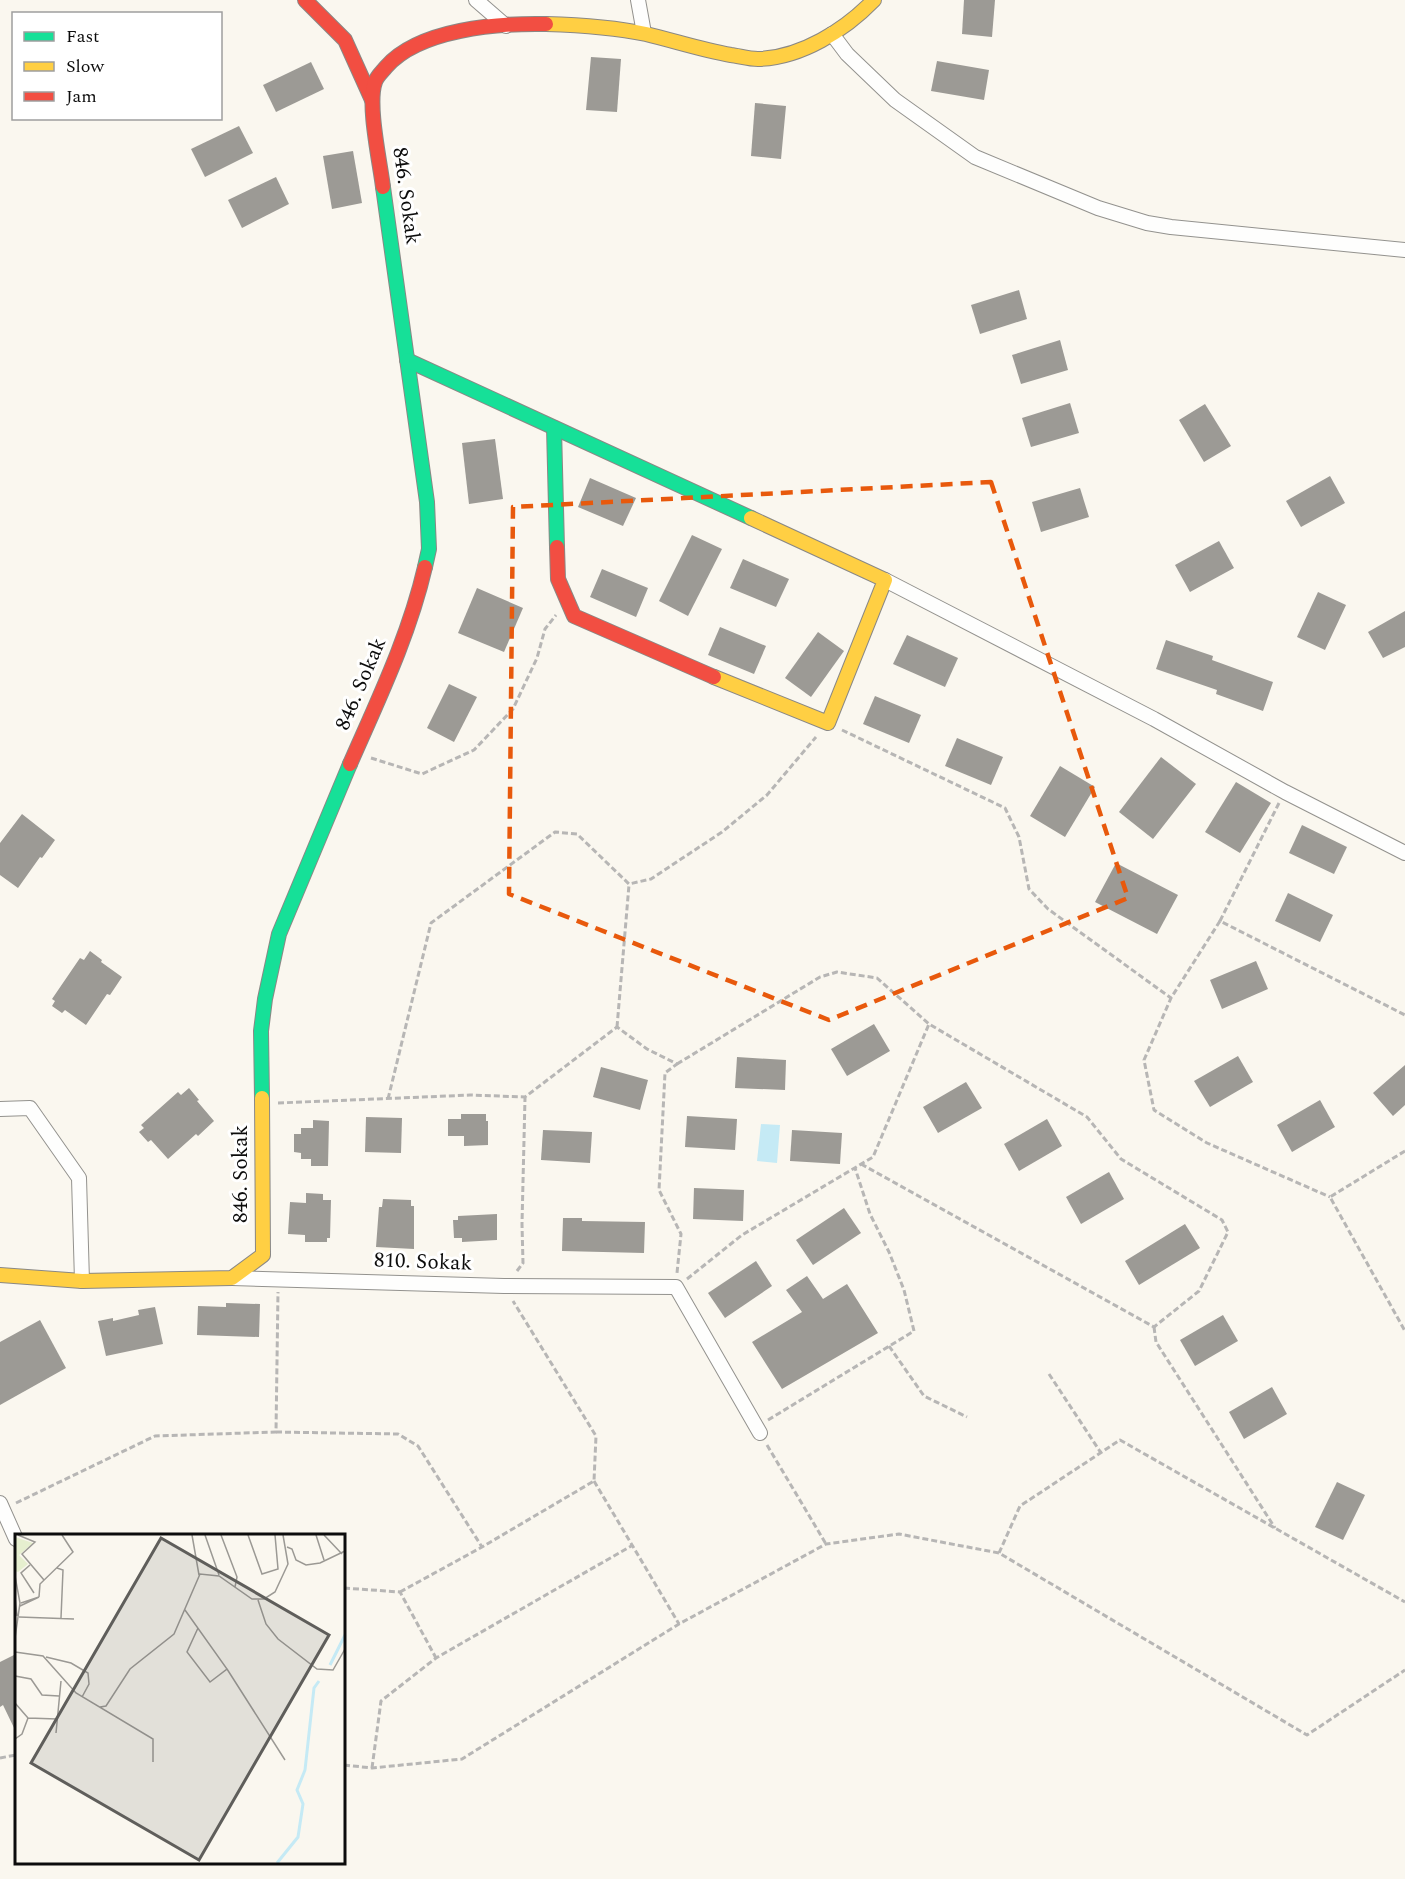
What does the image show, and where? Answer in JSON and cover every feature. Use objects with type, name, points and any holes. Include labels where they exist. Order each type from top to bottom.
[{"type":"street","points":[[305,0],[345,40],[373,103]]},
{"type":"street","points":[[476,0],[506,26],[585,25],[644,33],[707,51],[757,59],[795,51],[832,34],[866,10],[874,0]]},
{"type":"street","points":[[638,0],[644,33]]},
{"type":"street","name":"846. Sokak","points":[[232,1278],[263,1255],[261,1031],[265,999],[279,934],[407,626],[418,597],[429,549],[427,502],[373,103],[376,80],[392,60],[407,48],[433,36],[459,30],[506,26]]},
{"type":"street","points":[[832,34],[847,54],[895,100],[975,157],[1098,208],[1147,223],[1171,227],[1405,250]]},
{"type":"street","points":[[408,360],[885,580],[1154,719],[1285,792],[1405,853]]},
{"type":"street","points":[[554,428],[558,579],[574,616],[669,659],[828,723],[885,580]]},
{"type":"street","points":[[0,1109],[30,1108],[79,1178],[82,1281]]},
{"type":"street","name":"810. Sokak","points":[[0,1275],[82,1281],[232,1278],[504,1286],[676,1287]]},
{"type":"street","points":[[676,1287],[758,1430]]},
{"type":"street","points":[[1,1508],[15,1537]]},
{"type":"path","points":[[354,753],[422,774],[474,750],[513,709],[537,658],[544,629],[568,602]]},
{"type":"path","points":[[629,885],[651,879],[722,832],[767,795],[828,723],[1005,808],[1019,837],[1029,889],[1048,909],[1171,998]]},
{"type":"path","points":[[1285,792],[1220,921],[1171,998],[1144,1060],[1154,1110],[1207,1143],[1330,1197],[1405,1331]]},
{"type":"path","points":[[262,1104],[388,1099],[470,1095],[525,1097],[617,1027],[629,885],[578,834],[555,832],[431,923],[388,1099]]},
{"type":"path","points":[[1220,921],[1405,1015]]},
{"type":"path","points":[[676,1287],[681,1234],[659,1190],[665,1073],[820,976],[837,972],[877,978],[929,1024],[1087,1117],[1121,1159],[1222,1220],[1228,1232],[1199,1291],[1154,1327]]},
{"type":"path","points":[[676,1287],[742,1236],[873,1157],[929,1024]]},
{"type":"path","points":[[617,1027],[647,1049],[676,1064]]},
{"type":"path","points":[[525,1097],[522,1224],[524,1263],[504,1286],[596,1436],[594,1480],[680,1624]]},
{"type":"path","points":[[1330,1197],[1405,1151]]},
{"type":"path","points":[[861,1164],[1154,1327]]},
{"type":"path","points":[[826,1544],[758,1430],[914,1331],[904,1290],[889,1252],[870,1214],[855,1168]]},
{"type":"path","points":[[276,1432],[278,1279]]},
{"type":"path","points":[[1154,1327],[1156,1342],[1275,1529]]},
{"type":"path","points":[[889,1346],[924,1396],[968,1418]]},
{"type":"path","points":[[1049,1374],[1101,1453]]},
{"type":"path","points":[[1,1508],[155,1436],[276,1432],[398,1434],[418,1446],[482,1547]]},
{"type":"path","points":[[999,1553],[1020,1506],[1120,1440],[1405,1602]]},
{"type":"path","points":[[345,1588],[400,1592],[482,1547],[594,1480]]},
{"type":"path","points":[[345,1765],[372,1768],[462,1759],[680,1624],[826,1544],[899,1534],[999,1553],[1307,1735],[1405,1670]]},
{"type":"path","points":[[372,1768],[381,1701],[436,1658],[633,1545]]},
{"type":"path","points":[[400,1592],[436,1658]]},
{"type":"path","points":[[0,1758],[15,1755]]},
{"type":"highlighted area","points":[[991,482],[1128,898],[829,1020],[509,894],[513,507]]},
{"type":"water","points":[[761,1124],[780,1125],[777,1163],[757,1161]]},
{"type":"building","points":[[964,0],[995,0],[992,37],[962,34]]},
{"type":"building","points":[[591,57],[621,59],[617,112],[586,110]]},
{"type":"building","points":[[937,61],[989,70],[984,100],[931,91]]},
{"type":"building","points":[[311,62],[324,89],[276,112],[263,85]]},
{"type":"building","points":[[755,103],[786,106],[781,159],[751,156]]},
{"type":"building","points":[[239,126],[253,153],[205,177],[191,149]]},
{"type":"building","points":[[353,151],[362,203],[332,209],[323,156]]},
{"type":"building","points":[[276,177],[289,204],[242,228],[228,200]]},
{"type":"building","points":[[1019,290],[1027,319],[980,334],[971,305]]},
{"type":"building","points":[[1060,340],[1068,370],[1021,384],[1012,355]]},
{"type":"building","points":[[1070,403],[1079,433],[1031,447],[1022,418]]},
{"type":"building","points":[[1205,404],[1231,446],[1204,462],[1179,420]]},
{"type":"building","points":[[495,439],[503,499],[469,504],[462,443]]},
{"type":"building","points":[[1330,476],[1345,503],[1301,527],[1286,501]]},
{"type":"building","points":[[590,478],[636,498],[623,526],[578,507]]},
{"type":"building","points":[[1080,488],[1089,517],[1041,532],[1032,502]]},
{"type":"building","points":[[692,535],[722,549],[688,616],[659,601]]},
{"type":"building","points":[[1219,541],[1234,568],[1190,592],[1175,565]]},
{"type":"building","points":[[743,559],[789,579],[776,607],[730,588]]},
{"type":"building","points":[[602,569],[648,588],[636,617],[590,597]]},
{"type":"building","points":[[477,588],[523,608],[504,652],[458,633]]},
{"type":"building","points":[[1318,592],[1346,605],[1325,650],[1297,637]]},
{"type":"building","points":[[1405,611],[1405,647],[1383,658],[1368,632]]},
{"type":"building","points":[[720,627],[766,646],[754,674],[708,655]]},
{"type":"building","points":[[818,632],[844,651],[811,697],[785,678]]},
{"type":"building","points":[[907,635],[958,658],[945,687],[893,664]]},
{"type":"building","points":[[1166,640],[1213,656],[1212,660],[1273,682],[1263,711],[1216,694],[1217,690],[1156,669]]},
{"type":"building","points":[[449,684],[477,697],[454,742],[427,728]]},
{"type":"building","points":[[875,696],[921,715],[909,743],[863,724]]},
{"type":"building","points":[[957,738],[1003,757],[991,785],[945,766]]},
{"type":"building","points":[[1161,757],[1196,784],[1153,839],[1119,812]]},
{"type":"building","points":[[1060,766],[1095,787],[1065,837],[1030,816]]},
{"type":"building","points":[[1236,782],[1271,803],[1240,853],[1205,832]]},
{"type":"building","points":[[22,814],[55,840],[18,888],[0,875],[0,843]]},
{"type":"building","points":[[1302,825],[1347,847],[1334,874],[1289,853]]},
{"type":"building","points":[[1116,863],[1178,895],[1157,934],[1095,902]]},
{"type":"building","points":[[1288,893],[1333,915],[1320,942],[1275,921]]},
{"type":"building","points":[[90,951],[122,977],[86,1025],[65,1010],[62,1013],[52,1006],[55,1001],[52,999],[80,958],[84,960]]},
{"type":"building","points":[[1256,961],[1268,989],[1222,1009],[1210,980]]},
{"type":"building","points":[[874,1024],[890,1051],[847,1076],[831,1049]]},
{"type":"building","points":[[1238,1056],[1253,1082],[1210,1107],[1194,1081]]},
{"type":"building","points":[[737,1057],[786,1060],[785,1090],[735,1088]]},
{"type":"building","points":[[1405,1065],[1405,1105],[1393,1116],[1373,1093]]},
{"type":"building","points":[[601,1067],[648,1080],[640,1110],[593,1097]]},
{"type":"building","points":[[966,1082],[982,1108],[938,1133],[923,1107]]},
{"type":"building","points":[[189,1088],[214,1121],[168,1159],[151,1140],[148,1142],[139,1132],[144,1128],[141,1125],[178,1092],[181,1095]]},
{"type":"building","points":[[1320,1100],[1335,1127],[1292,1152],[1277,1125]]},
{"type":"building","points":[[461,1114],[486,1114],[488,1145],[464,1146],[464,1136],[448,1136],[448,1119],[461,1119]]},
{"type":"building","points":[[687,1116],[737,1119],[735,1150],[685,1147]]},
{"type":"building","points":[[366,1117],[402,1118],[401,1153],[365,1152]]},
{"type":"building","points":[[1047,1119],[1062,1146],[1019,1171],[1004,1144]]},
{"type":"building","points":[[313,1120],[329,1121],[328,1166],[311,1166],[311,1159],[301,1159],[301,1153],[294,1152],[294,1134],[301,1134],[301,1128],[313,1128]]},
{"type":"building","points":[[543,1130],[592,1132],[590,1163],[541,1160]]},
{"type":"building","points":[[792,1130],[842,1133],[840,1164],[790,1161]]},
{"type":"building","points":[[1109,1172],[1124,1199],[1081,1224],[1066,1197]]},
{"type":"building","points":[[694,1188],[744,1190],[743,1221],[693,1219]]},
{"type":"building","points":[[306,1193],[323,1194],[323,1200],[331,1200],[330,1238],[327,1238],[327,1242],[305,1242],[305,1235],[288,1234],[290,1202],[306,1203]]},
{"type":"building","points":[[383,1199],[411,1200],[411,1206],[414,1206],[414,1249],[376,1247],[379,1207],[382,1207]]},
{"type":"building","points":[[844,1208],[861,1233],[813,1265],[796,1240]]},
{"type":"building","points":[[497,1214],[497,1240],[462,1242],[462,1238],[454,1238],[453,1220],[458,1220],[458,1216]]},
{"type":"building","points":[[563,1218],[582,1218],[582,1221],[645,1222],[644,1253],[562,1251]]},
{"type":"building","points":[[1185,1224],[1200,1248],[1139,1285],[1125,1261]]},
{"type":"building","points":[[756,1261],[772,1286],[725,1318],[708,1293]]},
{"type":"building","points":[[807,1276],[823,1299],[847,1284],[878,1333],[782,1389],[752,1342],[802,1312],[786,1290]]},
{"type":"building","points":[[226,1303],[260,1304],[259,1337],[197,1335],[198,1306],[226,1307]]},
{"type":"building","points":[[155,1307],[163,1344],[106,1356],[98,1321],[113,1318],[113,1321],[139,1315],[138,1310]]},
{"type":"building","points":[[1223,1315],[1238,1341],[1195,1366],[1180,1340]]},
{"type":"building","points":[[40,1320],[66,1368],[0,1405],[0,1342]]},
{"type":"building","points":[[1272,1387],[1287,1414],[1244,1439],[1229,1412]]},
{"type":"building","points":[[1337,1482],[1365,1495],[1343,1540],[1315,1527]]},
{"type":"building","points":[[15,1654],[15,1730],[3,1705],[0,1707],[0,1662]]},
{"type":"traffic: fast","points":[[383,187],[427,502],[429,549],[425,567]]},
{"type":"traffic: fast","points":[[407,360],[751,518]]},
{"type":"traffic: fast","points":[[554,428],[557,547]]},
{"type":"traffic: fast","points":[[262,1098],[261,1031],[265,999],[279,934],[350,764]]},
{"type":"traffic: slow","points":[[546,24],[634,32],[720,53],[758,59],[790,54],[806,48],[836,32],[874,0]]},
{"type":"traffic: slow","points":[[714,677],[828,723],[885,580],[751,518]]},
{"type":"traffic: slow","points":[[0,1275],[82,1281],[232,1278],[263,1255],[262,1098]]},
{"type":"traffic: jam","points":[[305,0],[345,40],[372,100]]},
{"type":"traffic: jam","points":[[383,187],[372,104],[375,82],[386,67],[400,54],[438,36],[483,27],[546,24]]},
{"type":"traffic: jam","points":[[557,547],[558,579],[574,616],[714,677]]},
{"type":"traffic: jam","points":[[350,764],[402,643],[425,567]]}]
